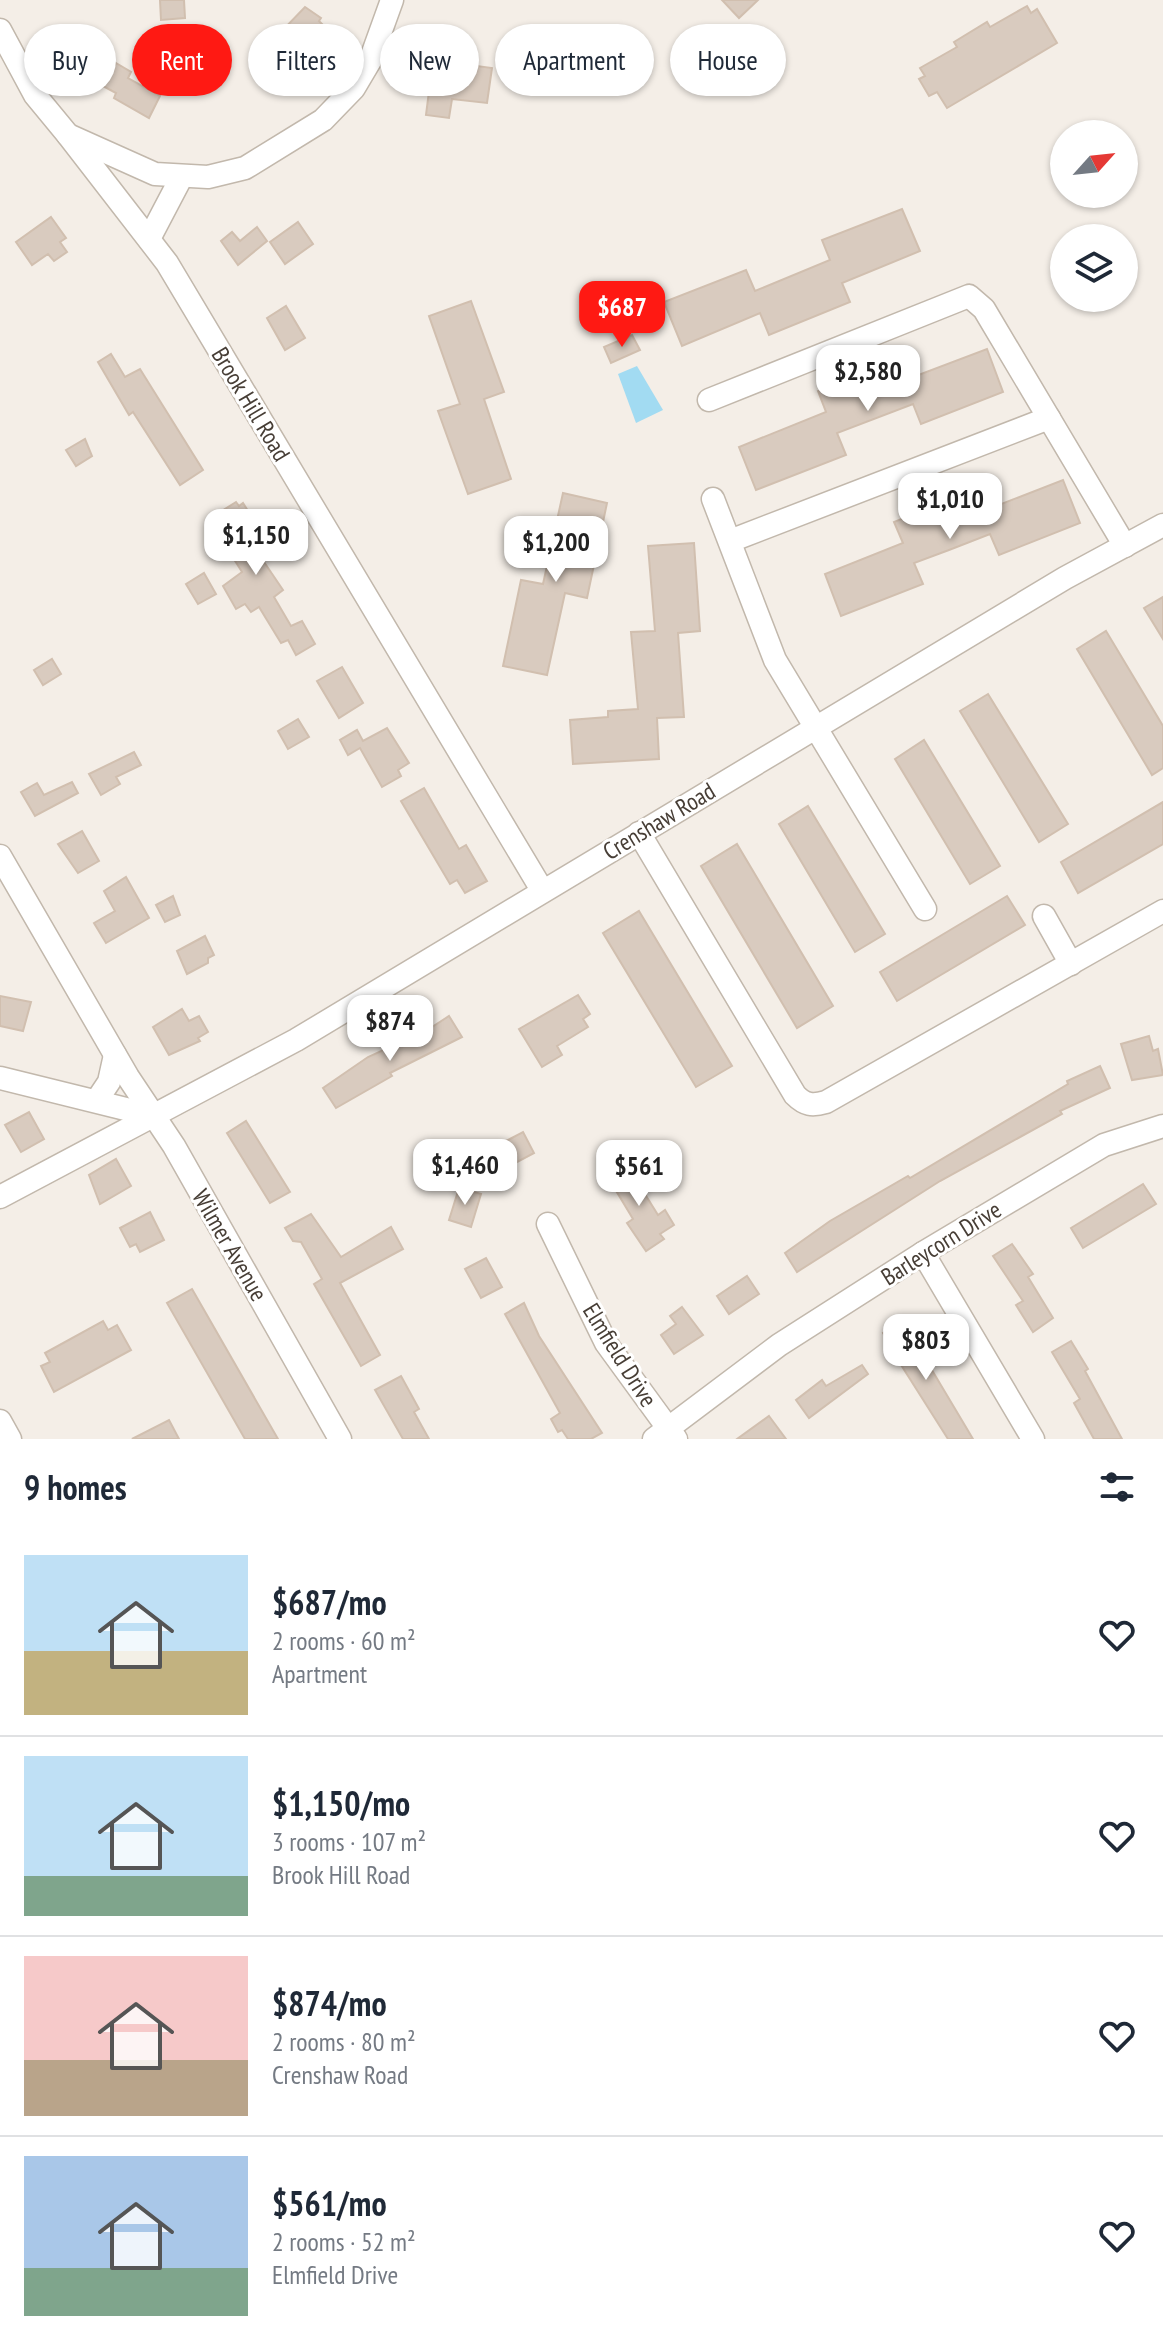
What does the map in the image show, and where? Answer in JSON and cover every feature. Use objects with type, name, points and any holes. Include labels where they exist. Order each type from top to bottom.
[{"type":"street","points":[[68,135],[127,165],[181,178],[208,177],[245,168],[294,141],[323,120],[354,88],[370,61],[392,0]]},
{"type":"street","name":"Brook Hill Road","points":[[0,30],[35,95],[167,263],[542,890]]},
{"type":"street","points":[[149,239],[181,178]]},
{"type":"street","points":[[709,400],[969,296],[984,309],[1125,546]]},
{"type":"street","points":[[730,541],[1049,418]]},
{"type":"street","points":[[713,499],[775,660],[925,909]]},
{"type":"street","name":"Crenshaw Road","points":[[0,1197],[296,1040],[542,890],[1163,525]]},
{"type":"street","points":[[639,833],[795,1095],[804,1103],[826,1102],[1163,911]]},
{"type":"street","name":"Wilmer Avenue","points":[[0,856],[340,1439]]},
{"type":"street","points":[[1044,916],[1071,964]]},
{"type":"street","points":[[97,1100],[109,1082],[115,1055]]},
{"type":"street","points":[[0,1078],[154,1116]]},
{"type":"street","name":"Barleycorn Drive","points":[[666,1435],[779,1345],[923,1253],[1104,1145],[1163,1126]]},
{"type":"street","name":"Elmfield Drive","points":[[548,1224],[606,1343],[666,1435]]},
{"type":"street","points":[[923,1253],[1033,1439]]},
{"type":"street","points":[[0,1421],[10,1439]]},
{"type":"water","points":[[637,366],[663,410],[636,423],[618,374]]},
{"type":"building","points":[[160,0],[184,0],[185,18],[161,20]]},
{"type":"building","points":[[722,0],[758,0],[739,18]]},
{"type":"building","points":[[1027,6],[1031,13],[1037,9],[1057,43],[947,108],[937,92],[929,96],[919,79],[925,76],[920,68],[957,47],[954,42],[987,22],[990,27]]},
{"type":"building","points":[[305,7],[321,18],[319,21],[322,24],[289,24]]},
{"type":"building","points":[[116,63],[131,72],[128,78],[132,80],[132,96],[160,96],[149,118],[114,98]]},
{"type":"building","points":[[479,66],[492,68],[487,103],[452,99],[449,118],[426,115],[428,96],[479,96]]},
{"type":"building","points":[[902,209],[920,251],[842,283],[850,302],[769,335],[760,313],[682,346],[664,302],[746,270],[755,291],[830,260],[822,240]]},
{"type":"building","points":[[51,217],[66,238],[60,242],[67,252],[54,261],[48,254],[32,265],[16,242]]},
{"type":"building","points":[[298,222],[313,244],[285,264],[270,242]]},
{"type":"building","points":[[257,227],[267,241],[238,265],[221,241],[232,232],[240,241]]},
{"type":"building","points":[[471,301],[504,392],[484,399],[511,479],[468,494],[438,411],[460,404],[429,316]]},
{"type":"building","points":[[286,306],[305,338],[285,350],[267,318]]},
{"type":"building","points":[[632,335],[640,350],[611,363],[604,347]]},
{"type":"building","points":[[987,349],[1003,392],[921,424],[913,404],[837,433],[846,455],[756,490],[739,447],[826,412],[818,391],[901,359],[908,379]]},
{"type":"building","points":[[111,354],[125,377],[140,369],[203,470],[180,485],[133,412],[129,415],[98,362]]},
{"type":"building","points":[[85,439],[92,456],[76,466],[66,450]]},
{"type":"building","points":[[1063,480],[1080,523],[999,555],[990,534],[914,563],[923,584],[841,616],[825,574],[903,543],[894,522],[978,488],[986,510]]},
{"type":"building","points":[[563,493],[607,503],[587,598],[565,593],[547,675],[503,666],[521,580],[543,584]]},
{"type":"building","points":[[236,502],[239,506],[243,503],[260,530],[247,537],[283,590],[274,597],[291,626],[302,621],[315,644],[296,655],[288,640],[281,643],[259,607],[251,612],[245,604],[236,609],[223,586],[242,572],[209,519]]},
{"type":"building","points":[[694,543],[700,631],[678,633],[684,717],[657,718],[659,759],[573,764],[570,720],[608,717],[608,711],[638,709],[631,632],[655,631],[648,546]]},
{"type":"building","points":[[204,573],[216,594],[198,604],[186,584]]},
{"type":"building","points":[[1163,597],[1163,639],[1144,608]]},
{"type":"building","points":[[1106,631],[1163,726],[1163,768],[1152,775],[1077,649]]},
{"type":"building","points":[[52,659],[61,674],[43,685],[34,670]]},
{"type":"building","points":[[342,667],[363,703],[339,718],[317,681]]},
{"type":"building","points":[[988,694],[1068,824],[1039,842],[960,711]]},
{"type":"building","points":[[298,719],[309,737],[288,749],[278,731]]},
{"type":"building","points":[[387,728],[409,763],[398,770],[401,776],[382,787],[360,748],[348,755],[340,740],[357,730],[363,741]]},
{"type":"building","points":[[924,740],[1000,866],[970,884],[895,759]]},
{"type":"building","points":[[134,752],[141,765],[116,777],[120,784],[101,795],[89,774]]},
{"type":"building","points":[[72,782],[78,793],[35,816],[21,792],[37,783],[44,795]]},
{"type":"building","points":[[424,788],[459,849],[466,845],[487,881],[465,893],[457,880],[450,884],[401,801]]},
{"type":"building","points":[[1163,802],[1163,844],[1078,893],[1061,862]]},
{"type":"building","points":[[808,806],[885,934],[855,952],[779,824]]},
{"type":"building","points":[[82,831],[99,861],[78,873],[58,844]]},
{"type":"building","points":[[737,844],[833,1006],[797,1028],[701,866]]},
{"type":"building","points":[[126,877],[149,918],[106,943],[94,923],[115,911],[104,891]]},
{"type":"building","points":[[173,896],[180,915],[165,922],[156,905]]},
{"type":"building","points":[[1007,896],[1025,925],[897,1001],[880,972]]},
{"type":"building","points":[[639,911],[732,1066],[696,1087],[603,933]]},
{"type":"building","points":[[205,936],[214,955],[208,958],[208,963],[187,974],[177,951]]},
{"type":"building","points":[[578,995],[590,1014],[583,1019],[588,1027],[557,1046],[562,1055],[542,1067],[519,1029]]},
{"type":"building","points":[[0,996],[31,1002],[23,1031],[0,1026]]},
{"type":"building","points":[[182,1009],[189,1021],[199,1016],[208,1032],[198,1038],[200,1041],[169,1055],[153,1027]]},
{"type":"building","points":[[449,1016],[462,1037],[390,1073],[392,1076],[336,1108],[323,1088],[368,1057],[401,1042],[403,1046]]},
{"type":"building","points":[[1149,1036],[1153,1051],[1158,1049],[1163,1075],[1132,1080],[1121,1044]]},
{"type":"building","points":[[1100,1066],[1110,1088],[1060,1111],[1062,1114],[940,1181],[797,1272],[785,1253],[830,1221],[908,1176],[910,1178],[1068,1084],[1067,1081]]},
{"type":"building","points":[[29,1112],[44,1139],[21,1152],[5,1125]]},
{"type":"building","points":[[246,1121],[290,1192],[270,1203],[227,1133]]},
{"type":"building","points":[[523,1132],[534,1153],[504,1169],[493,1148]]},
{"type":"building","points":[[116,1159],[131,1186],[100,1204],[89,1175]]},
{"type":"building","points":[[625,1162],[658,1215],[665,1210],[674,1225],[660,1234],[664,1239],[646,1251],[627,1223],[633,1219],[606,1174]]},
{"type":"building","points":[[1143,1184],[1156,1204],[1083,1248],[1071,1228]]},
{"type":"building","points":[[459,1188],[481,1194],[471,1227],[449,1220]]},
{"type":"building","points":[[150,1212],[164,1240],[140,1252],[136,1244],[130,1247],[120,1228]]},
{"type":"building","points":[[311,1214],[341,1257],[391,1227],[403,1249],[340,1283],[380,1355],[361,1366],[314,1284],[322,1279],[301,1242],[293,1241],[285,1228]]},
{"type":"building","points":[[1012,1244],[1033,1274],[1028,1277],[1053,1318],[1033,1332],[1016,1305],[1023,1301],[993,1256]]},
{"type":"building","points":[[486,1258],[502,1287],[481,1298],[465,1269]]},
{"type":"building","points":[[747,1276],[759,1294],[729,1314],[717,1296]]},
{"type":"building","points":[[192,1289],[278,1439],[245,1439],[167,1303]]},
{"type":"building","points":[[524,1303],[539,1336],[602,1433],[591,1439],[568,1439],[562,1430],[558,1432],[551,1419],[560,1413],[505,1314]]},
{"type":"building","points":[[682,1307],[703,1335],[674,1354],[661,1335],[676,1324],[670,1316]]},
{"type":"building","points":[[103,1321],[108,1330],[117,1325],[131,1350],[54,1392],[41,1366],[50,1362],[45,1353]]},
{"type":"building","points":[[900,1321],[973,1439],[948,1439],[889,1346],[883,1333]]},
{"type":"building","points":[[1071,1341],[1122,1439],[1094,1439],[1074,1403],[1080,1399],[1052,1352]]},
{"type":"building","points":[[862,1365],[868,1374],[809,1418],[796,1400],[822,1380],[826,1386]]},
{"type":"building","points":[[401,1376],[419,1409],[414,1412],[429,1439],[403,1439],[375,1390]]},
{"type":"building","points":[[769,1416],[786,1439],[737,1439]]},
{"type":"building","points":[[169,1420],[179,1439],[132,1439]]}]
